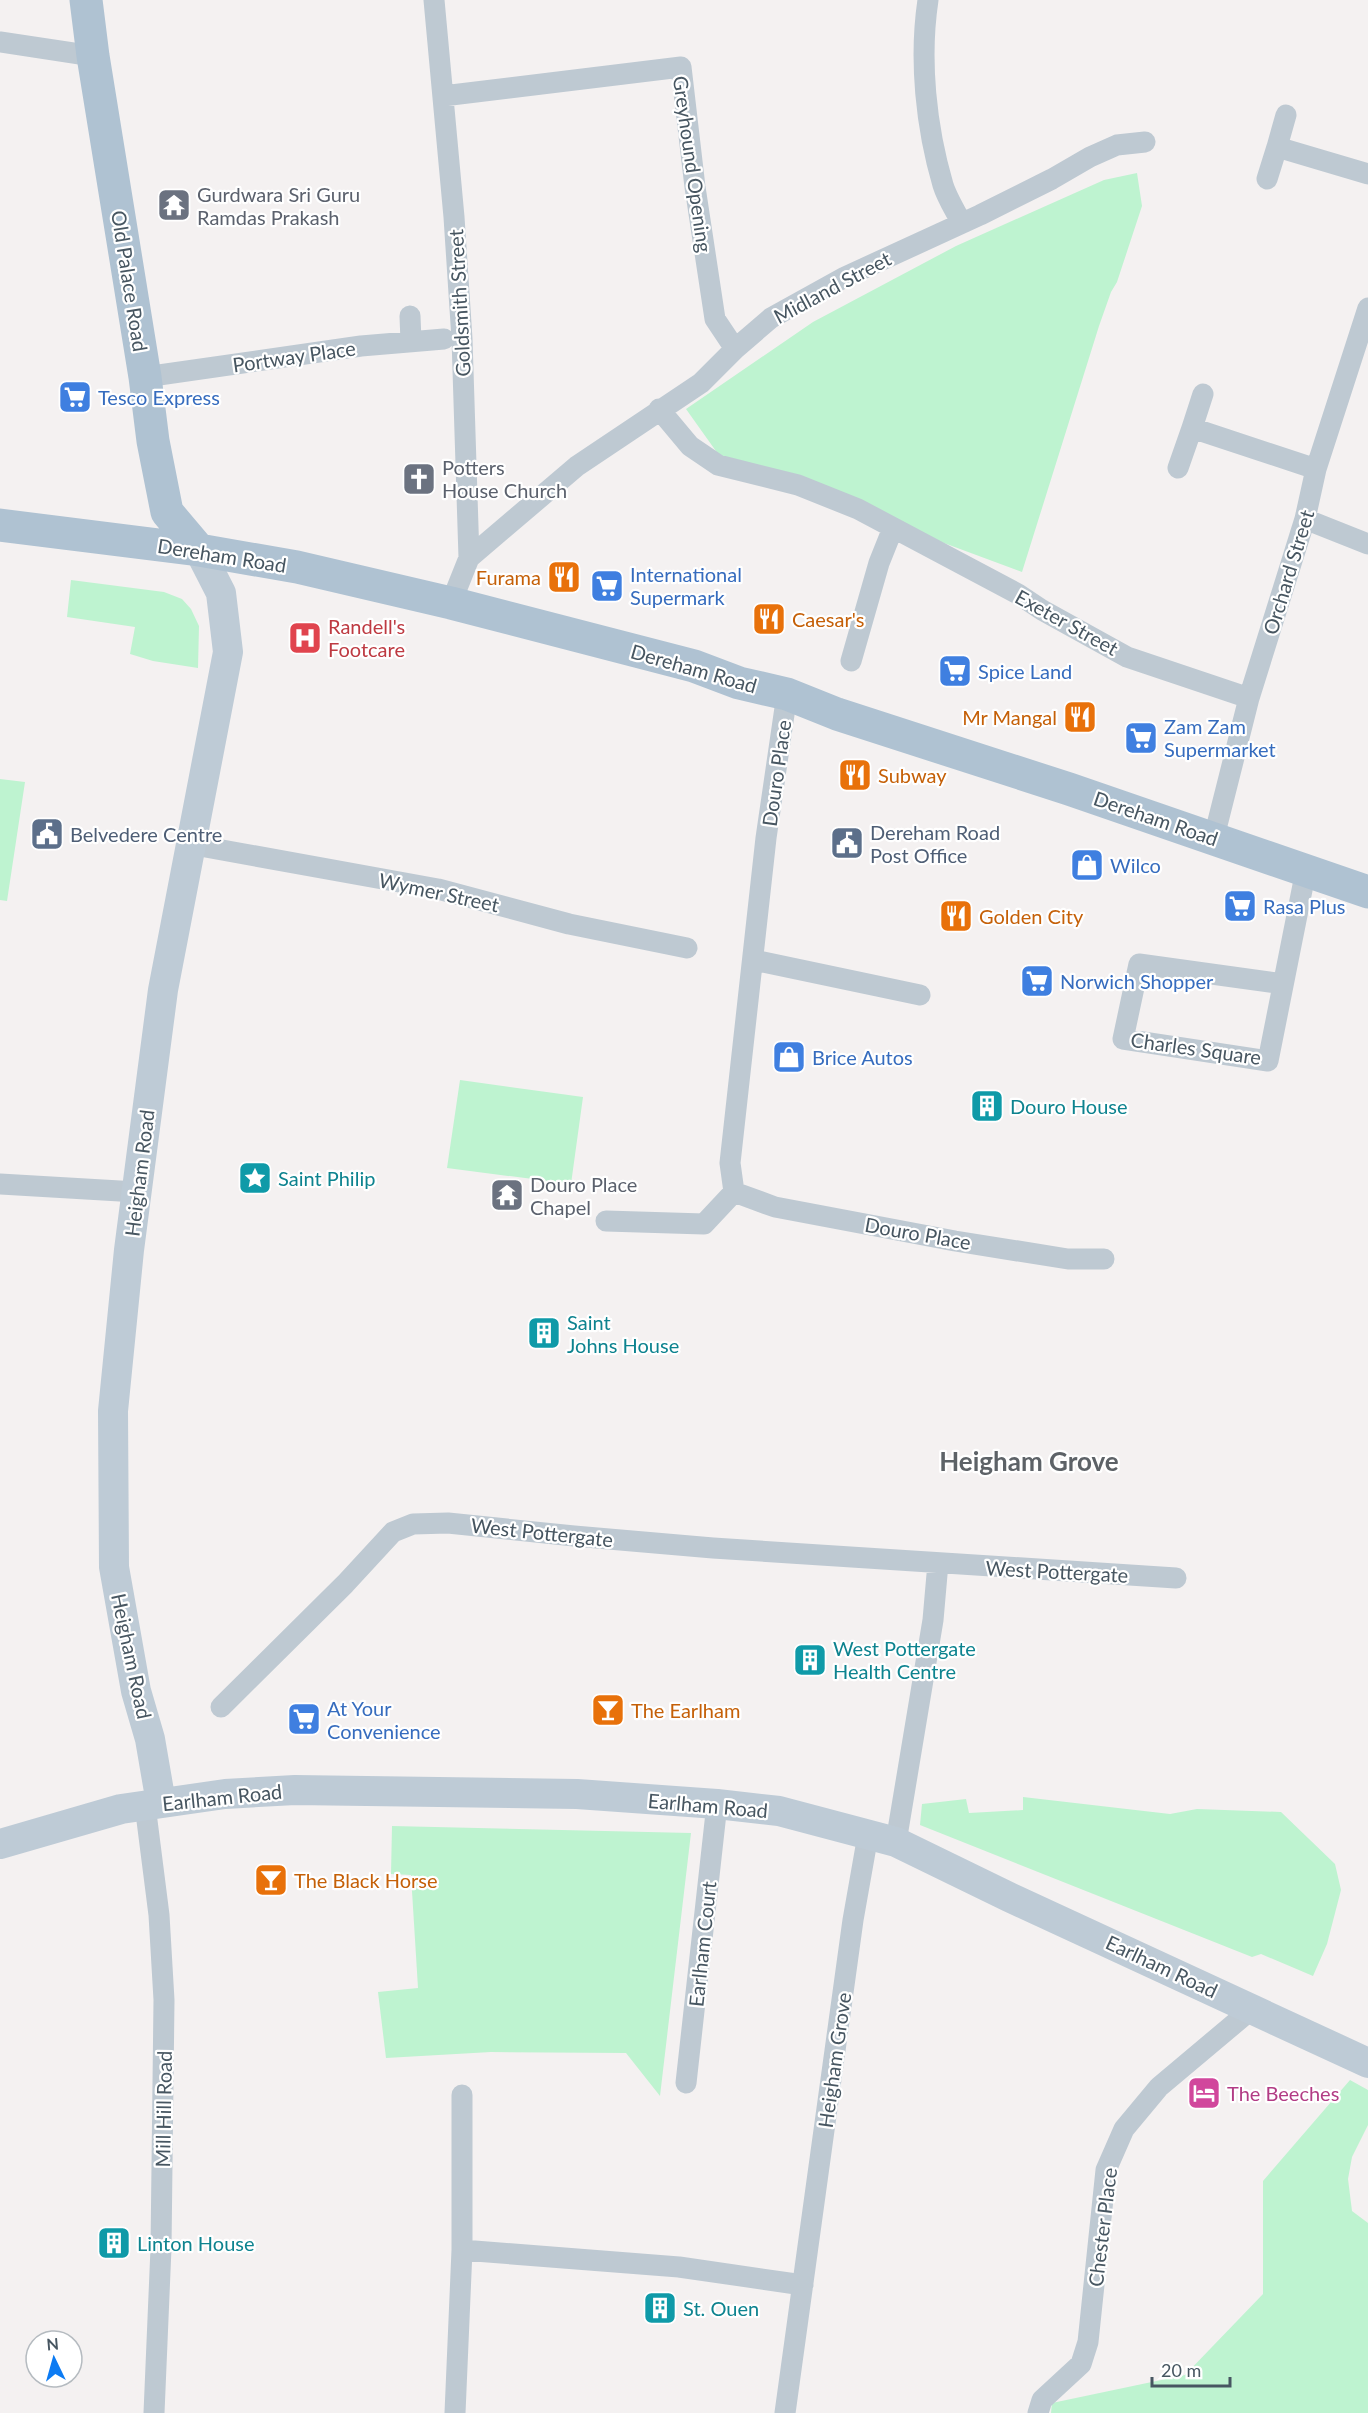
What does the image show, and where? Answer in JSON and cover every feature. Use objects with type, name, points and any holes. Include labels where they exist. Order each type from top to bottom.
[{"type":"main road","name":"Old Palace Road","points":[[86,0],[153,441],[167,512],[198,550]]},
{"type":"main road","name":"Dereham Road","points":[[0,525],[198,550],[297,567],[451,603],[694,666],[739,683],[787,694],[837,714],[1214,837],[1368,892]]},
{"type":"main road","name":"Heigham Road","points":[[153,1804],[150,1739],[136,1691],[114,1567],[113,1411],[129,1250],[163,990],[189,844],[228,652],[221,593],[198,550]]},
{"type":"main road","name":"Earlham Road","points":[[0,1844],[122,1809],[225,1794],[306,1790],[577,1794],[779,1811],[882,1838],[1368,2063]]},
{"type":"street","name":"Goldsmith Street","points":[[434,0],[462,339],[469,558],[451,603]]},
{"type":"street","points":[[927,0],[925,73],[930,125],[944,186],[961,222]]},
{"type":"street","points":[[0,42],[93,56]]},
{"type":"street","name":"Greyhound Opening","points":[[443,96],[681,67],[695,187],[715,318],[735,349]]},
{"type":"street","points":[[1267,179],[1286,114]]},
{"type":"street","name":"Midland Street","points":[[469,558],[577,466],[701,383],[771,318],[845,277],[1052,179],[1090,157],[1117,146],[1145,142]]},
{"type":"street","points":[[1277,147],[1368,174]]},
{"type":"street","name":"Orchard Street","points":[[1214,837],[1249,698],[1305,519],[1316,469],[1368,308]]},
{"type":"street","points":[[410,316],[411,342]]},
{"type":"street","name":"Portway Place","points":[[145,377],[361,346],[444,339]]},
{"type":"street","points":[[1178,468],[1203,394]]},
{"type":"street","name":"Exeter Street","points":[[659,409],[690,446],[718,465],[798,485],[858,509],[1018,594],[1042,610],[1127,657],[1249,698]]},
{"type":"street","points":[[1192,428],[1316,469]]},
{"type":"street","points":[[1305,519],[1368,544]]},
{"type":"street","points":[[851,661],[879,563],[893,528]]},
{"type":"street","name":"Douro Place","points":[[787,694],[766,838],[730,1163],[734,1192],[775,1207],[956,1241],[1068,1259],[1104,1259]]},
{"type":"street","name":"Wymer Street","points":[[189,844],[438,889],[569,924],[687,948]]},
{"type":"street","name":"Charles Square","points":[[1283,984],[1139,964],[1123,1039],[1268,1061],[1306,870]]},
{"type":"street","points":[[753,960],[920,995]]},
{"type":"street","points":[[0,1184],[137,1192]]},
{"type":"street","points":[[606,1221],[704,1224],[734,1192]]},
{"type":"street","name":"West Pottergate","points":[[221,1707],[345,1584],[393,1532],[413,1524],[448,1522],[608,1539],[1176,1578]]},
{"type":"street","points":[[882,1838],[931,1631],[938,1563]]},
{"type":"street","name":"Mill Hill Road","points":[[153,1804],[164,2000],[161,2248],[154,2413]]},
{"type":"street","name":"Earlham Court","points":[[686,2083],[717,1804]]},
{"type":"street","name":"Heigham Grove","points":[[785,2413],[853,1920],[882,1838]]},
{"type":"street","name":"Chester Place","points":[[1038,2413],[1041,2400],[1081,2364],[1088,2342],[1106,2170],[1124,2129],[1159,2087],[1252,2008]]},
{"type":"street","points":[[455,2413],[462,2250],[462,2095]]},
{"type":"street","points":[[462,2250],[679,2267],[803,2285]]},
{"type":"green space","points":[[1137,173],[1142,206],[1117,282],[1099,326],[1022,572],[723,461],[686,409],[813,322],[956,246],[1104,180]]},
{"type":"green space","points":[[71,580],[164,592],[182,599],[191,609],[199,626],[198,668],[153,661],[130,654],[135,627],[67,617]]},
{"type":"green space","points":[[0,779],[25,782],[7,901],[0,900]]},
{"type":"green space","points":[[460,1080],[583,1097],[571,1184],[447,1168]]},
{"type":"green space","points":[[1023,1797],[1170,1814],[1197,1809],[1281,1812],[1335,1864],[1341,1890],[1327,1944],[1313,1976],[1261,1954],[1252,1957],[920,1825],[922,1804],[966,1799],[969,1813],[1023,1810]]},
{"type":"green space","points":[[392,1826],[691,1833],[660,2096],[626,2053],[491,2052],[386,2058],[378,1992],[418,1988],[411,1875],[391,1874]]},
{"type":"green space","points":[[1350,2080],[1368,2090],[1368,2125],[1352,2157],[1348,2179],[1352,2211],[1368,2223],[1368,2413],[1051,2413],[1052,2403],[1185,2375],[1263,2294],[1263,2181]]},
{"type":"place","name":"Gurdwara Sri Guru Ramdas Prakash","points":[[174,205]]},
{"type":"place","name":"Tesco Express","points":[[75,397]]},
{"type":"place","name":"Potters House Church","points":[[419,479]]},
{"type":"place","name":"Furama","points":[[564,577]]},
{"type":"place","name":"International Supermark","points":[[607,586]]},
{"type":"place","name":"Caesar's","points":[[769,619]]},
{"type":"place","name":"Randell's Footcare","points":[[305,638]]},
{"type":"place","name":"Spice Land","points":[[955,671]]},
{"type":"place","name":"Mr Mangal","points":[[1080,717]]},
{"type":"place","name":"Zam Zam Supermarket","points":[[1141,738]]},
{"type":"place","name":"Subway","points":[[855,775]]},
{"type":"place","name":"Belvedere Centre","points":[[47,834]]},
{"type":"place","name":"Dereham Road Post Office","points":[[847,843]]},
{"type":"place","name":"Wilco","points":[[1087,865]]},
{"type":"place","name":"Rasa Plus","points":[[1240,906]]},
{"type":"place","name":"Golden City","points":[[956,916]]},
{"type":"place","name":"Norwich Shopper","points":[[1037,981]]},
{"type":"place","name":"Brice Autos","points":[[789,1057]]},
{"type":"place","name":"Douro House","points":[[987,1106]]},
{"type":"place","name":"Saint Philip","points":[[255,1178]]},
{"type":"place","name":"Douro Place Chapel","points":[[507,1195]]},
{"type":"place","name":"Saint Johns House","points":[[544,1333]]},
{"type":"place","name":"West Pottergate Health Centre","points":[[810,1660]]},
{"type":"place","name":"The Earlham","points":[[608,1710]]},
{"type":"place","name":"At Your Convenience","points":[[304,1719]]},
{"type":"place","name":"The Black Horse","points":[[271,1880]]},
{"type":"place","name":"The Beeches","points":[[1204,2093]]},
{"type":"place","name":"Linton House","points":[[114,2243]]},
{"type":"place","name":"St. Ouen","points":[[660,2308]]},
{"type":"district","name":"Heigham Grove","points":[[1029,1461]]}]
